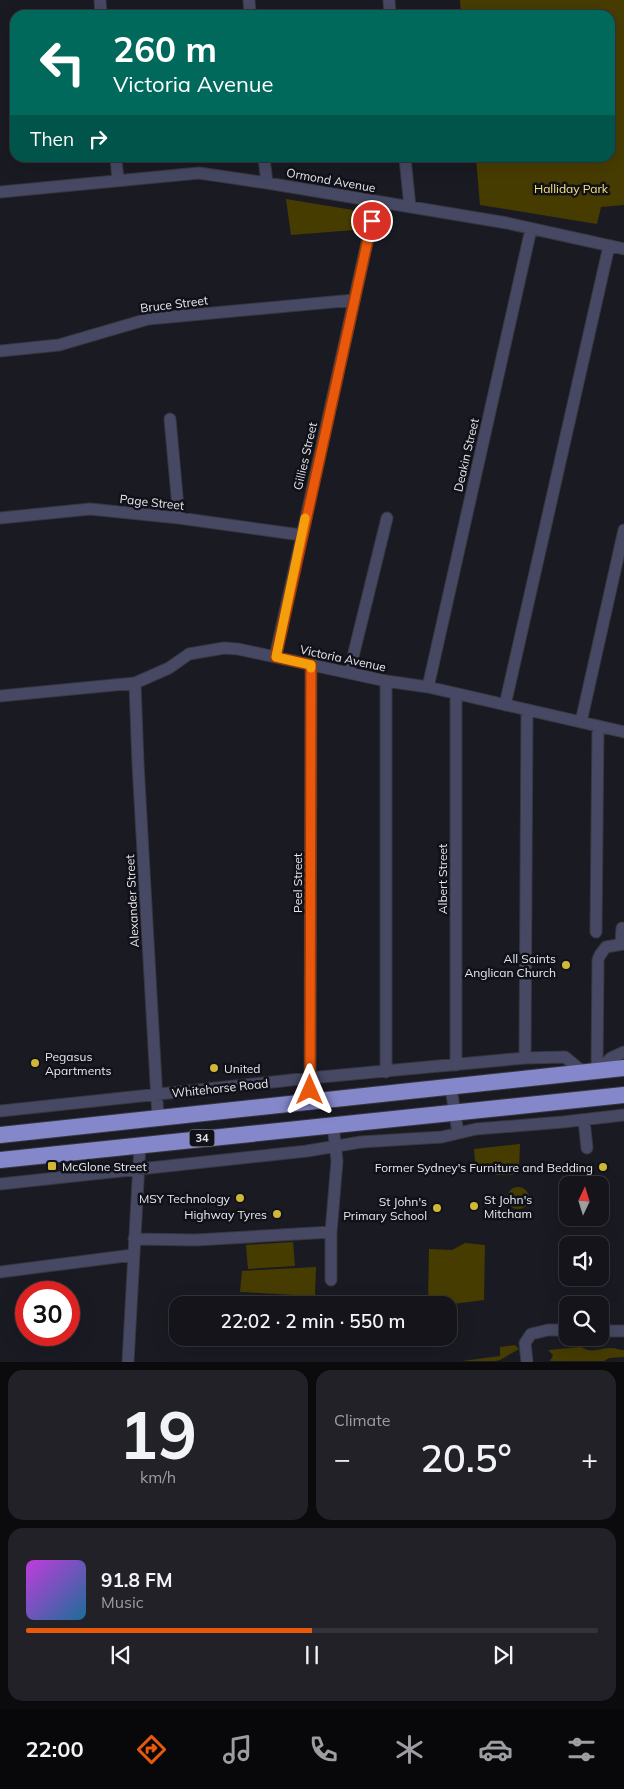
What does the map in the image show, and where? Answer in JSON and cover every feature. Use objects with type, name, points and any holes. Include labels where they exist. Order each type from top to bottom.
[{"type":"highway","name":"Whitehorse Road","points":[[0,1135],[624,1068]]},
{"type":"highway","name":"34","points":[[0,1160],[624,1096]]},
{"type":"street","points":[[116,162],[118,180]]},
{"type":"street","points":[[264,162],[267,183]]},
{"type":"street","points":[[405,162],[410,207]]},
{"type":"street","name":"Ormond Avenue","points":[[0,192],[199,173],[507,223],[624,249]]},
{"type":"street","name":"Gillies Street","points":[[276,657],[301,535],[376,202]]},
{"type":"street","name":"Deakin Street","points":[[428,687],[531,229]]},
{"type":"street","points":[[505,705],[609,246]]},
{"type":"street","name":"Bruce Street","points":[[0,351],[59,345],[148,319],[354,300]]},
{"type":"street","points":[[170,419],[179,518]]},
{"type":"street","name":"Page Street","points":[[0,518],[90,509],[179,518],[301,535]]},
{"type":"street","points":[[349,673],[387,518]]},
{"type":"street","points":[[581,722],[624,530]]},
{"type":"street","name":"Victoria Avenue","points":[[0,696],[135,683],[169,668],[189,654],[224,648],[238,649],[386,681],[428,687],[624,732]]},
{"type":"street","name":"Peel Street","points":[[310,1102],[311,665]]},
{"type":"street","points":[[386,681],[386,1072]]},
{"type":"street","name":"Alexander Street","points":[[135,683],[158,1118]]},
{"type":"street","name":"Albert Street","points":[[456,694],[456,1065]]},
{"type":"street","points":[[525,1058],[527,710]]},
{"type":"street","points":[[596,932],[598,726]]},
{"type":"street","points":[[590,1072],[597,967],[600,955],[606,947],[622,944],[622,928]]},
{"type":"street","points":[[590,1072],[624,1052]]},
{"type":"street","name":"Whitehorse Road","points":[[0,1111],[310,1078],[525,1058],[566,1057],[590,1072]]},
{"type":"street","points":[[451,1088],[458,1134]]},
{"type":"street","points":[[0,1184],[307,1151],[361,1142],[442,1137],[476,1129],[624,1115]]},
{"type":"street","points":[[584,1120],[587,1148]]},
{"type":"street","points":[[331,1280],[331,1232],[337,1161],[333,1125]]},
{"type":"street","points":[[128,1362],[140,1145]]},
{"type":"street","points":[[134,1239],[196,1240],[331,1232]]},
{"type":"street","points":[[0,1272],[133,1255]]},
{"type":"street","points":[[528,1362],[526,1340],[533,1333],[559,1330]]},
{"type":"street","points":[[609,1331],[624,1331]]},
{"type":"green space","name":"Halliday Park","points":[[460,0],[624,0],[624,205],[601,207],[597,224],[480,205],[476,162],[615,162],[615,10],[461,10]]},
{"type":"green space","points":[[286,199],[353,210],[358,216],[354,230],[291,235]]},
{"type":"green space","points":[[520,1144],[519,1169],[512,1175],[496,1175],[475,1161],[474,1149]]},
{"type":"green space","points":[[518,1187],[526,1190],[529,1198],[526,1206],[518,1209],[510,1206],[507,1198],[510,1190]]},
{"type":"green space","points":[[293,1242],[295,1266],[248,1269],[246,1245]]},
{"type":"green space","points":[[465,1243],[485,1245],[484,1300],[457,1303],[457,1296],[428,1296],[429,1249],[452,1250]]},
{"type":"green space","points":[[316,1267],[315,1296],[240,1292],[242,1271]]},
{"type":"green space","points":[[515,1345],[519,1349],[500,1360],[462,1361],[500,1356],[500,1347]]},
{"type":"green space","points":[[581,1347],[593,1350],[611,1348],[624,1350],[624,1357],[609,1358],[604,1361],[550,1361],[553,1355],[548,1350]]},
{"type":"slow traffic","points":[[305,518],[276,657],[311,665],[311,668]]},
{"type":"place","name":"All Saints Anglican Church","points":[[566,965]]},
{"type":"place","name":"Pegasus Apartments","points":[[35,1063]]},
{"type":"place","name":"United","points":[[214,1068]]},
{"type":"place","name":"McGlone Street","points":[[52,1166]]},
{"type":"place","name":"Former Sydney's Furniture and Bedding","points":[[603,1167]]},
{"type":"place","name":"MSY Technology","points":[[240,1198]]},
{"type":"place","name":"St John's Mitcham","points":[[474,1206]]},
{"type":"place","name":"St John's Primary School","points":[[437,1208]]},
{"type":"place","name":"Highway Tyres","points":[[277,1214]]},
{"type":"route","points":[[310,1090],[311,665],[276,657],[301,535],[372,221]]}]
